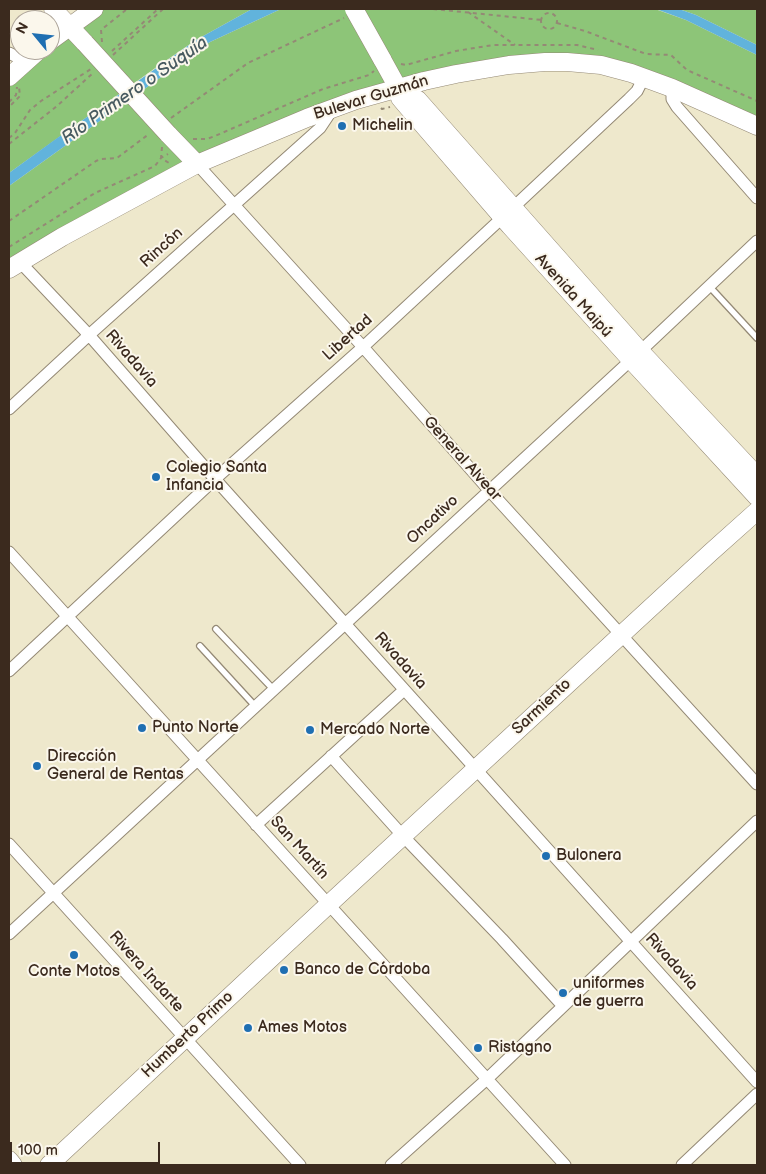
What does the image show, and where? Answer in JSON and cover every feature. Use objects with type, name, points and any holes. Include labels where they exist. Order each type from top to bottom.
[{"type":"main road","points":[[53,9],[89,47]]},
{"type":"main road","points":[[60,33],[94,9]]},
{"type":"main road","name":"Avenida Maipú","points":[[351,13],[382,59],[398,88],[418,100],[508,212],[636,356],[757,497]]},
{"type":"main road","name":"General Alvear","points":[[89,47],[165,132],[189,168]]},
{"type":"main road","points":[[14,80],[25,61]]},
{"type":"main road","name":"Bulevar Guzmán","points":[[14,266],[62,237],[189,168],[333,108],[398,88],[479,70],[545,62],[574,62],[601,65],[644,77],[757,126]]},
{"type":"main road","name":"Avenida Maipú","points":[[636,356],[757,476]]},
{"type":"main road","name":"Sarmiento","points":[[328,904],[757,511]]},
{"type":"main road","name":"Humberto Primo","points":[[49,1165],[328,904]]},
{"type":"main road","points":[[9,1160],[14,1165]]},
{"type":"street","points":[[9,53],[25,61]]},
{"type":"street","name":"Libertad","points":[[9,671],[215,480],[363,347],[629,99],[637,91],[644,77]]},
{"type":"street","points":[[672,88],[672,99],[677,107],[757,198]]},
{"type":"street","name":"Rincón","points":[[9,409],[320,128],[333,108]]},
{"type":"street","name":"General Alvear","points":[[189,168],[233,206],[363,347],[489,490],[757,784]]},
{"type":"street","name":"Oncativo","points":[[9,934],[636,356],[757,241]]},
{"type":"street","name":"Rivadavia","points":[[14,266],[89,335],[215,480],[757,1082]]},
{"type":"street","name":"San Martín","points":[[9,552],[565,1165]]},
{"type":"street","points":[[256,825],[404,690]]},
{"type":"street","points":[[331,756],[403,836],[563,1006]]},
{"type":"street","points":[[391,1165],[486,1079],[757,821]]},
{"type":"street","name":"Rivera Indarte","points":[[9,844],[300,1165]]},
{"type":"street","points":[[682,1165],[757,1094]]},
{"type":"lane","points":[[709,286],[757,338]]},
{"type":"lane","points":[[216,629],[274,690]]},
{"type":"lane","points":[[200,646],[256,707]]},
{"type":"path","points":[[89,47],[102,41],[101,30],[127,9]]},
{"type":"path","points":[[112,51],[158,9]]},
{"type":"path","points":[[107,61],[163,9]]},
{"type":"path","points":[[432,9],[542,20]]},
{"type":"path","points":[[468,12],[515,45]]},
{"type":"path","points":[[189,168],[162,158],[165,132],[248,63],[351,13]]},
{"type":"path","points":[[551,14],[555,16],[557,23],[554,28],[549,29],[542,25],[542,20],[544,15],[551,14]]},
{"type":"path","points":[[557,23],[585,31],[646,54],[671,55],[687,70],[757,101]]},
{"type":"path","points":[[9,138],[15,133],[30,110],[92,68]]},
{"type":"path","points":[[9,144],[57,106],[99,68]]},
{"type":"path","points":[[9,102],[16,95],[17,85],[14,80]]},
{"type":"path","points":[[9,112],[10,107],[20,96],[14,80]]},
{"type":"path","points":[[9,221],[96,161],[117,158],[149,134]]},
{"type":"green space","points":[[94,9],[252,9],[196,40],[9,173],[9,77],[28,60],[60,60],[60,34]]},
{"type":"green space","points":[[281,9],[655,9],[686,20],[757,55],[757,126],[644,77],[509,65],[307,118],[9,269],[9,186],[210,42]]},
{"type":"green space","points":[[679,9],[757,9],[757,45],[696,15]]},
{"type":"water","name":"Río Primero o Suquía","points":[[252,9],[281,9],[210,42],[9,186],[9,173],[196,40]]},
{"type":"water","points":[[656,9],[679,9],[696,15],[757,45],[757,55],[686,20]]},
{"type":"place","name":"Michelin","points":[[342,126]]},
{"type":"place","name":"Colegio Santa Infancia","points":[[156,477]]},
{"type":"place","name":"Punto Norte","points":[[142,728]]},
{"type":"place","name":"Mercado Norte","points":[[310,730]]},
{"type":"place","name":"Dirección General de Rentas","points":[[37,766]]},
{"type":"place","name":"Bulonera","points":[[546,856]]},
{"type":"place","name":"Conte Motos","points":[[74,955]]},
{"type":"place","name":"Banco de Córdoba","points":[[284,970]]},
{"type":"place","name":"uniformes de guerra","points":[[563,993]]},
{"type":"place","name":"Ames Motos","points":[[248,1028]]},
{"type":"place","name":"Ristagno","points":[[478,1048]]}]
